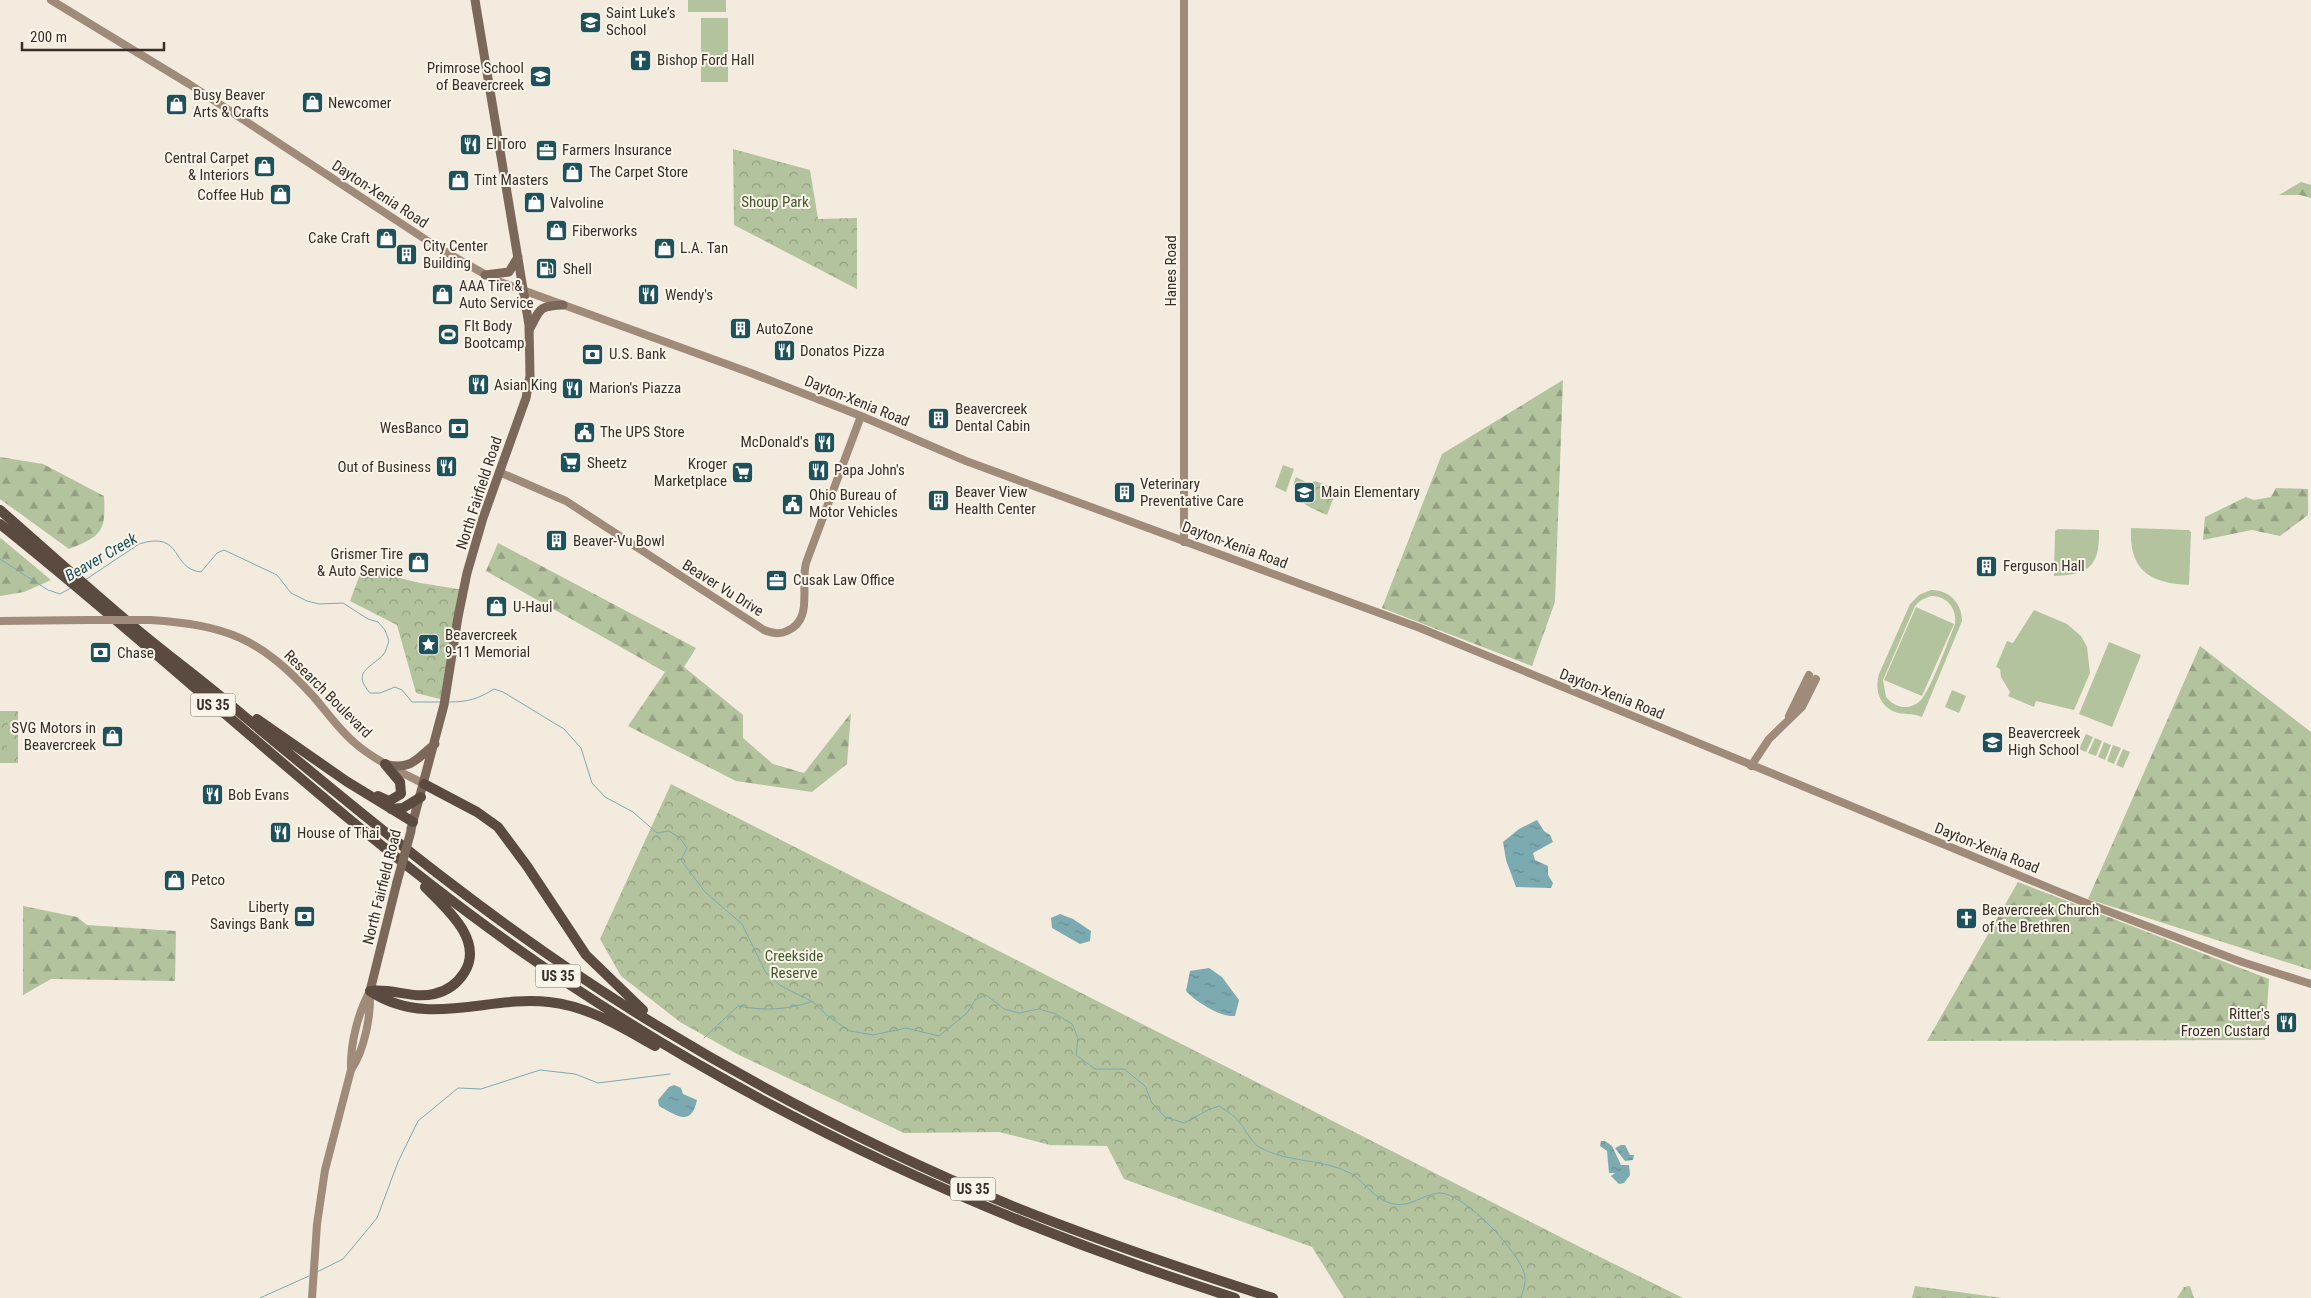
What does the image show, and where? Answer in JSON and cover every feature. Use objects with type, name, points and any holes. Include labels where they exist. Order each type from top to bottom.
[{"type":"highway","name":"US 35","points":[[0,510],[60,568],[233,722],[387,850],[517,949],[656,1039],[739,1087],[890,1165],[964,1198],[1108,1256],[1235,1298]]},
{"type":"highway","name":"US 35","points":[[0,524],[60,568]]},
{"type":"highway","name":"US 35","points":[[87,592],[207,685],[342,798],[464,895],[583,978],[688,1044],[785,1099],[938,1174],[1090,1236],[1273,1298]]},
{"type":"highway","points":[[207,685],[346,781],[391,809],[412,827]]},
{"type":"highway","points":[[346,781],[389,800],[396,798],[401,794],[402,787],[385,764]]},
{"type":"highway","points":[[424,784],[477,812],[498,827],[527,866],[586,955],[634,1002],[688,1044]]},
{"type":"highway","points":[[391,809],[403,808],[421,797]]},
{"type":"highway","points":[[370,991],[385,989],[414,996],[434,994],[458,982],[468,967],[472,955],[469,941],[447,910],[387,850]]},
{"type":"highway","points":[[370,991],[386,1001],[422,1009],[449,1010],[532,1001],[551,1002],[578,1008],[602,1017],[698,1070],[739,1087]]},
{"type":"main road","name":"Dayton-Xenia Road","points":[[51,0],[184,81],[387,215],[485,275],[861,416],[966,461],[1420,628],[2080,901],[2242,962],[2311,984]]},
{"type":"main road","name":"North Fairfield Road","points":[[312,1298],[317,1224],[324,1170],[350,1070],[357,1060],[371,1006],[370,991],[435,744],[467,573],[483,518],[526,398],[530,376],[529,330],[475,0]]},
{"type":"main road","name":"Hanes Road","points":[[1184,0],[1184,542]]},
{"type":"main road","points":[[485,275],[509,272],[518,257]]},
{"type":"main road","points":[[529,330],[543,306],[563,305]]},
{"type":"main road","name":"Beaver Vu Drive","points":[[499,472],[564,500],[764,630],[776,633],[785,632],[793,628],[802,618],[804,607],[803,579],[806,563],[861,416]]},
{"type":"main road","name":"Research Boulevard","points":[[0,621],[150,620],[210,627],[232,634],[254,645],[291,673],[339,728],[356,744],[385,764],[424,784]]},
{"type":"main road","points":[[1751,766],[1766,743],[1802,707],[1812,677]]},
{"type":"main road","points":[[385,764],[398,768],[410,765],[435,744]]},
{"type":"green space","points":[[688,0],[726,0],[726,12],[688,12]]},
{"type":"green space","points":[[701,18],[728,18],[728,82],[701,82]]},
{"type":"green space","name":"Shoup Park","points":[[733,149],[810,170],[818,219],[857,218],[857,289],[734,225]]},
{"type":"green space","points":[[797,175],[801,175],[805,181],[801,187],[797,187],[793,183],[793,179]]},
{"type":"green space","points":[[2301,182],[2311,185],[2311,198],[2300,195],[2279,195]]},
{"type":"green space","points":[[1563,380],[1555,602],[1532,666],[1382,608],[1442,454]]},
{"type":"green space","points":[[0,457],[43,464],[104,496],[104,517],[100,531],[89,540],[69,549],[0,499]]},
{"type":"green space","points":[[1283,465],[1294,469],[1286,492],[1275,487]]},
{"type":"green space","points":[[1296,477],[1310,484],[1315,481],[1337,489],[1327,515],[1308,506],[1297,497],[1294,491]]},
{"type":"green space","points":[[2276,488],[2308,489],[2308,515],[2280,536],[2252,530],[2203,540],[2205,517],[2246,497],[2254,500],[2271,497]]},
{"type":"green space","points":[[2131,528],[2189,530],[2191,532],[2189,585],[2163,581],[2145,572],[2138,564],[2134,555],[2131,543]]},
{"type":"green space","points":[[2058,529],[2099,530],[2097,552],[2090,566],[2076,573],[2054,576],[2055,531]]},
{"type":"green space","points":[[0,538],[51,580],[24,592],[0,596]]},
{"type":"green space","points":[[498,543],[696,648],[684,667],[743,715],[743,738],[773,764],[804,773],[851,713],[847,764],[812,792],[736,781],[628,726],[665,672],[486,571]]},
{"type":"green space","points":[[362,569],[420,583],[464,590],[444,700],[416,693],[397,625],[350,601]]},
{"type":"green space","points":[[1931,590],[1949,595],[1960,609],[1962,621],[1922,717],[1892,711],[1883,703],[1877,687],[1879,674],[1910,604],[1919,595]],"holes":[[[1931,596],[1942,598],[1953,608],[1955,624],[1934,677],[1924,696],[1920,701],[1911,706],[1898,706],[1886,697],[1883,680],[1915,606],[1921,600]]]},
{"type":"green space","points":[[1916,607],[1954,624],[1922,696],[1884,680]]},
{"type":"green space","points":[[2034,610],[2067,624],[2081,636],[2087,647],[2090,673],[2074,710],[2036,701],[2034,707],[2008,696],[2010,692],[2001,677],[2000,669],[1996,667],[2007,641],[2013,643]]},
{"type":"green space","points":[[2109,642],[2141,655],[2112,727],[2079,714]]},
{"type":"green space","points":[[2200,646],[2311,732],[2311,970],[2088,899]]},
{"type":"green space","points":[[1952,690],[1966,696],[1959,713],[1945,707]]},
{"type":"green space","points":[[0,711],[18,711],[18,763],[0,763]]},
{"type":"green space","points":[[8,716],[16,716],[15,733],[8,733]]},
{"type":"green space","points":[[2086,734],[2093,737],[2086,752],[2079,749]]},
{"type":"green space","points":[[2095,738],[2102,741],[2096,756],[2088,753]]},
{"type":"green space","points":[[7,742],[15,742],[16,759],[7,759]]},
{"type":"green space","points":[[2104,742],[2111,745],[2105,760],[2098,757]]},
{"type":"green space","points":[[2113,745],[2121,748],[2114,764],[2107,761]]},
{"type":"green space","points":[[2123,749],[2130,752],[2123,768],[2116,765]]},
{"type":"green space","name":"Creekside Reserve","points":[[671,784],[1683,1298],[1344,1298],[1312,1247],[1124,1179],[1107,1146],[1050,1145],[999,1132],[904,1133],[737,1054],[680,1022],[621,976],[600,939]]},
{"type":"green space","points":[[2018,882],[2269,979],[2265,1040],[1927,1041]]},
{"type":"green space","points":[[23,906],[77,917],[87,925],[176,931],[175,981],[51,979],[23,995]]},
{"type":"green space","points":[[1915,1286],[2002,1298],[1912,1298]]},
{"type":"green space","points":[[2190,1286],[2194,1298],[2177,1298],[2184,1287]]},
{"type":"water","points":[[1537,820],[1544,831],[1550,835],[1553,842],[1533,853],[1535,860],[1548,866],[1548,875],[1553,883],[1551,888],[1516,887],[1506,860],[1503,842],[1519,829]]},
{"type":"water","points":[[1060,914],[1073,919],[1091,931],[1090,941],[1080,944],[1052,928],[1051,918]]},
{"type":"water","points":[[1209,968],[1222,977],[1239,1000],[1235,1016],[1222,1014],[1209,1008],[1186,991],[1190,971]]},
{"type":"water","points":[[674,1085],[681,1088],[683,1094],[697,1100],[694,1109],[687,1117],[682,1117],[659,1106],[658,1100],[669,1087]]},
{"type":"water","points":[[1601,1141],[1605,1141],[1612,1146],[1621,1165],[1629,1165],[1630,1175],[1624,1183],[1619,1184],[1611,1176],[1615,1173],[1609,1173],[1607,1151],[1600,1146]]},
{"type":"water","points":[[1625,1145],[1630,1155],[1634,1155],[1633,1160],[1625,1161],[1615,1148]]},
{"type":"waterway","name":"Beaver Creek","points":[[85,580],[139,544],[153,541],[163,542],[170,546],[191,569],[201,572],[217,553],[224,550],[277,575],[291,593],[307,601],[319,604],[343,603],[368,619],[378,622],[385,630],[389,641],[384,654],[364,671],[362,680],[370,693],[380,693],[395,687],[402,690],[412,702],[440,702]]},
{"type":"waterway","name":"Beaver Creek","points":[[0,559],[48,590],[60,594],[71,588]]},
{"type":"waterway","name":"Beaver Creek","points":[[449,702],[473,699],[494,689],[503,692],[564,729],[581,748],[592,783],[605,797],[633,812],[657,833],[669,831],[680,838],[687,848],[681,860],[705,892],[742,924],[766,973],[781,986],[813,1002],[829,1017],[850,1031],[873,1035],[906,1028],[939,1036],[967,1013],[975,1000],[986,995],[1004,1009],[1019,1013],[1039,1009],[1056,1014],[1072,1024],[1078,1038],[1076,1055],[1095,1069],[1124,1069],[1145,1086],[1152,1103],[1165,1117],[1184,1123],[1219,1106],[1236,1118],[1259,1147],[1281,1156],[1339,1168],[1355,1176],[1375,1195],[1385,1201],[1400,1205],[1407,1204],[1440,1193],[1463,1203],[1503,1240],[1521,1266],[1525,1276],[1521,1298]]},
{"type":"waterway","points":[[704,1038],[738,1006],[775,1009],[811,1002]]},
{"type":"waterway","points":[[317,1272],[343,1259],[377,1218],[398,1162],[418,1121],[458,1088],[481,1089],[540,1070],[575,1074],[598,1083],[670,1074]]},
{"type":"waterway","points":[[260,1298],[309,1276]]},
{"type":"place","name":"Saint Luke’s School","points":[[590,22]]},
{"type":"place","name":"Bishop Ford Hall","points":[[641,60]]},
{"type":"place","name":"Primrose School of Beavercreek","points":[[540,77]]},
{"type":"place","name":"Newcomer","points":[[312,103]]},
{"type":"place","name":"Busy Beaver Arts & Crafts","points":[[177,104]]},
{"type":"place","name":"El Toro","points":[[470,144]]},
{"type":"place","name":"Farmers Insurance","points":[[546,150]]},
{"type":"place","name":"Central Carpet & Interiors","points":[[265,167]]},
{"type":"place","name":"The Carpet Store","points":[[573,172]]},
{"type":"place","name":"Tint Masters","points":[[458,180]]},
{"type":"place","name":"Coffee Hub","points":[[280,195]]},
{"type":"place","name":"Valvoline","points":[[534,203]]},
{"type":"place","name":"Fiberworks","points":[[556,231]]},
{"type":"place","name":"Cake Craft","points":[[386,238]]},
{"type":"place","name":"L.A. Tan","points":[[664,248]]},
{"type":"place","name":"City Center Building","points":[[407,255]]},
{"type":"place","name":"Shell","points":[[547,269]]},
{"type":"place","name":"AAA Tire & Auto Service","points":[[443,295]]},
{"type":"place","name":"Wendy's","points":[[649,295]]},
{"type":"place","name":"AutoZone","points":[[740,329]]},
{"type":"place","name":"FIt Body Bootcamp","points":[[448,335]]},
{"type":"place","name":"Donatos Pizza","points":[[784,351]]},
{"type":"place","name":"U.S. Bank","points":[[593,354]]},
{"type":"place","name":"Asian King","points":[[478,385]]},
{"type":"place","name":"Marion's Piazza","points":[[573,388]]},
{"type":"place","name":"Beavercreek Dental Cabin","points":[[939,418]]},
{"type":"place","name":"WesBanco","points":[[458,428]]},
{"type":"place","name":"The UPS Store","points":[[584,432]]},
{"type":"place","name":"McDonald's","points":[[825,442]]},
{"type":"place","name":"Sheetz","points":[[571,463]]},
{"type":"place","name":"Out of Business","points":[[447,467]]},
{"type":"place","name":"Papa John's","points":[[818,470]]},
{"type":"place","name":"Kroger Marketplace","points":[[743,473]]},
{"type":"place","name":"Main Elementary","points":[[1305,492]]},
{"type":"place","name":"Veterinary Preventative Care","points":[[1124,493]]},
{"type":"place","name":"Beaver View Health Center","points":[[939,501]]},
{"type":"place","name":"Ohio Bureau of Motor Vehicles","points":[[793,504]]},
{"type":"place","name":"Beaver-Vu Bowl","points":[[557,541]]},
{"type":"place","name":"Grismer Tire & Auto Service","points":[[419,563]]},
{"type":"place","name":"Ferguson Hall","points":[[1987,566]]},
{"type":"place","name":"Cusak Law Office","points":[[777,580]]},
{"type":"place","name":"U-Haul","points":[[497,607]]},
{"type":"place","name":"Beavercreek 9-11 Memorial","points":[[429,644]]},
{"type":"place","name":"Chase","points":[[101,653]]},
{"type":"place","name":"SVG Motors in Beavercreek","points":[[112,737]]},
{"type":"place","name":"Beavercreek High School","points":[[1992,742]]},
{"type":"place","name":"Bob Evans","points":[[212,795]]},
{"type":"place","name":"House of Thai","points":[[281,833]]},
{"type":"place","name":"Petco","points":[[175,880]]},
{"type":"place","name":"Liberty Savings Bank","points":[[305,916]]},
{"type":"place","name":"Beavercreek Church of the Brethren","points":[[1966,919]]},
{"type":"place","name":"Ritter's Frozen Custard","points":[[2286,1023]]}]
